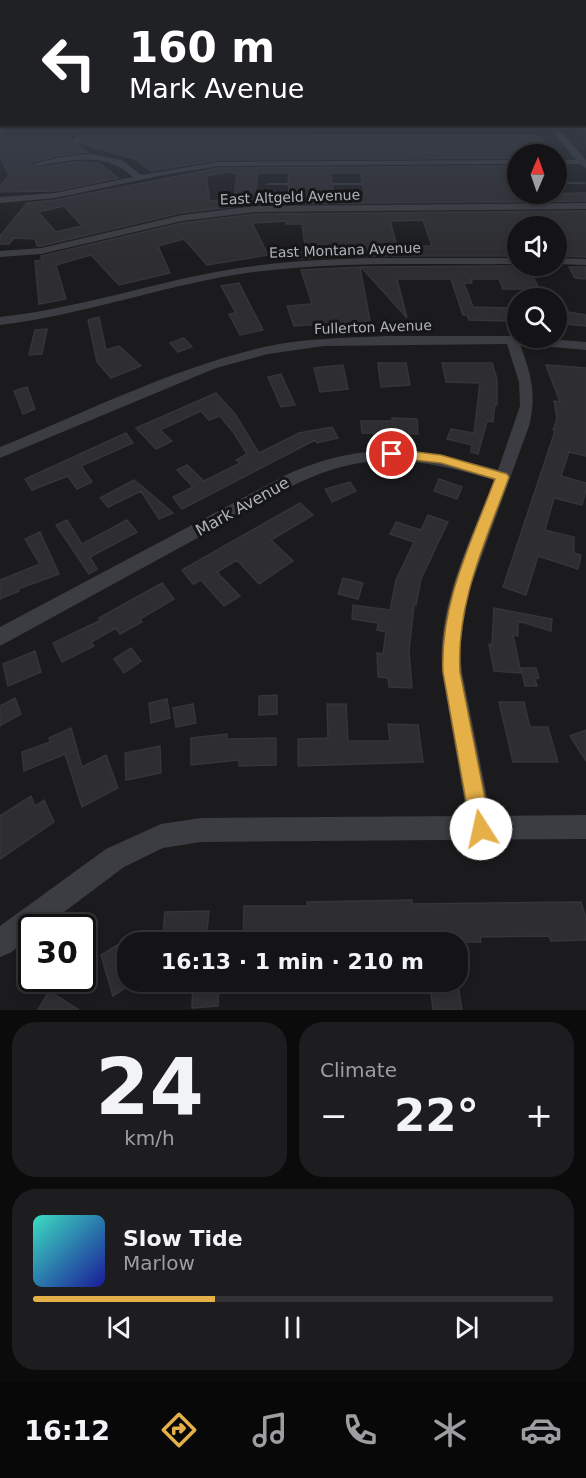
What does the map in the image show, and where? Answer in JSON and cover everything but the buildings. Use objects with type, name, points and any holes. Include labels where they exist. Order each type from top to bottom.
[{"type":"street","points":[[38,164],[61,160]]},
{"type":"street","points":[[113,160],[118,161],[138,177]]},
{"type":"street","points":[[0,212],[5,200],[32,200],[189,167],[237,163],[507,162]]},
{"type":"street","points":[[567,162],[585,163]]},
{"type":"street","name":"East Altgeld Avenue","points":[[0,254],[41,251],[156,223],[197,215],[255,209],[586,207]]},
{"type":"street","name":"East Montana Avenue","points":[[0,321],[78,309],[195,279],[279,266],[342,262],[507,261]]},
{"type":"street","points":[[567,261],[586,262]]},
{"type":"street","name":"Fullerton Avenue","points":[[0,453],[191,372],[258,352],[347,340],[507,340]]},
{"type":"street","name":"Fullerton Avenue","points":[[567,344],[586,346]]},
{"type":"street","points":[[481,829],[452,672],[450,648],[458,597],[527,406],[526,382],[515,348]]},
{"type":"street","name":"Mark Avenue","points":[[0,638],[292,479],[326,463],[371,454],[405,454],[441,459],[503,477]]},
{"type":"street","points":[[0,943],[115,858],[161,836],[201,830],[586,827]]},
{"type":"waterway","points":[[567,183],[585,183]]},
{"type":"waterway","points":[[267,184],[294,184]]},
{"type":"waterway","points":[[327,184],[366,184]]},
{"type":"route","points":[[392,454],[441,459],[503,477],[458,597],[450,648],[452,672],[481,829]]}]
